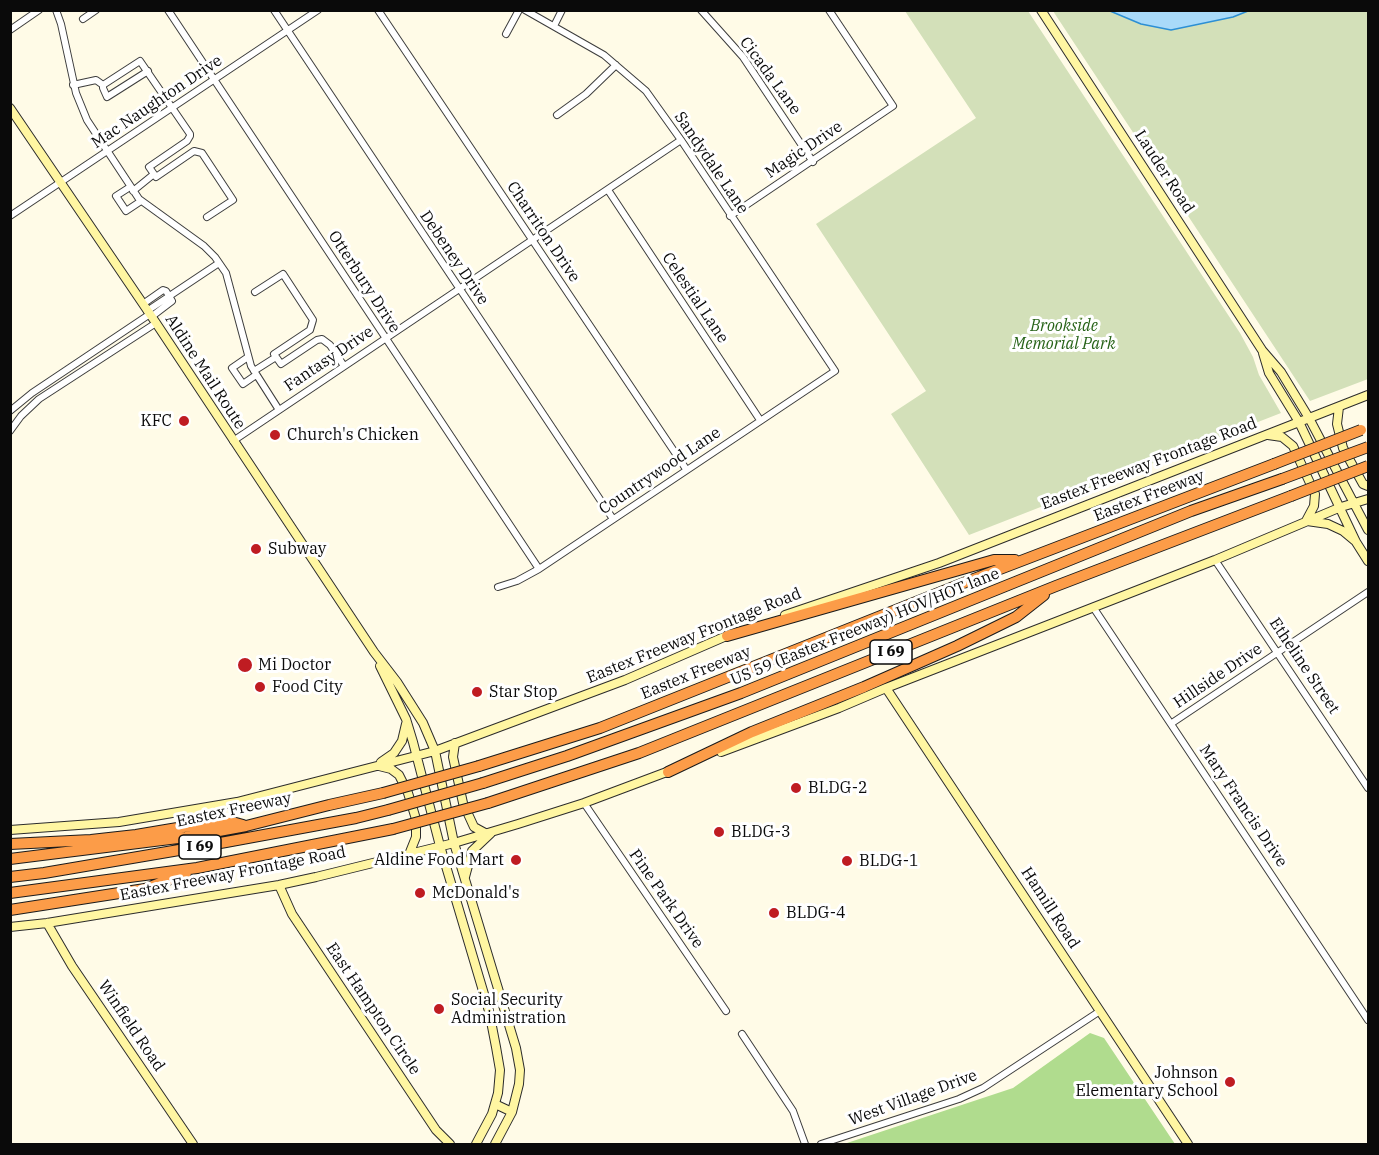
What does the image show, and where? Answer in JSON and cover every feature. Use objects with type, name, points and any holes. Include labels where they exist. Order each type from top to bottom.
[{"type":"highway","name":"Eastex Freeway","points":[[10,859],[186,837],[246,826],[382,793],[479,766],[600,728],[1022,560],[1365,429]]},
{"type":"highway","name":"US 59 (Eastex Freeway) HOV/HOT lane","points":[[10,877],[186,849],[356,818],[483,783],[567,756],[741,693],[1180,515],[1368,447]]},
{"type":"highway","name":"I 69","points":[[10,893],[197,868],[393,829],[488,803],[639,753],[1056,586],[1368,466]]},
{"type":"highway","points":[[727,636],[994,560],[1022,560]]},
{"type":"highway","points":[[668,772],[752,732],[864,687],[957,646],[1016,617],[1056,586]]},
{"type":"highway","points":[[10,844],[102,839],[225,820],[246,826]]},
{"type":"highway","points":[[10,910],[146,889],[197,868]]},
{"type":"main road","name":"Lauder Road","points":[[1041,10],[1262,350],[1281,372],[1309,418],[1368,530]]},
{"type":"main road","name":"Aldine Mail Route","points":[[10,108],[423,723],[435,751],[454,843],[516,1048],[519,1084],[512,1112],[495,1144]]},
{"type":"main road","name":"Lauder Road","points":[[1262,350],[1269,373],[1299,422],[1356,542],[1368,561]]},
{"type":"main road","name":"Eastex Freeway Frontage Road","points":[[10,830],[119,822],[227,804],[435,751],[625,680],[727,636],[939,562],[1368,395]]},
{"type":"main road","points":[[1339,407],[1337,424],[1343,448],[1363,484],[1368,486]]},
{"type":"main road","points":[[1266,435],[1287,439],[1302,465],[1315,494],[1314,506],[1306,521],[1328,524],[1356,542]]},
{"type":"main road","name":"Eastex Freeway Frontage Road","points":[[10,927],[47,924],[279,885],[454,843],[584,803],[839,708],[1368,498]]},
{"type":"main road","name":"Aldine Mail Route","points":[[374,652],[406,719],[440,846],[488,1008],[500,1070],[498,1093],[476,1144]]},
{"type":"main road","name":"Hamill Road","points":[[886,688],[1188,1144]]},
{"type":"main road","points":[[376,765],[394,753],[402,741],[406,719]]},
{"type":"main road","points":[[455,743],[453,757],[462,803],[474,826],[490,832],[472,851],[465,878]]},
{"type":"main road","points":[[376,765],[391,769],[399,775],[408,793],[416,819],[416,837],[410,852]]},
{"type":"main road","name":"East Hampton Circle","points":[[279,885],[291,914],[436,1130],[450,1144]]},
{"type":"main road","points":[[460,914],[475,911]]},
{"type":"main road","name":"Winfield Road","points":[[47,924],[72,966],[193,1144]]},
{"type":"main road","points":[[488,1008],[502,1004]]},
{"type":"main road","points":[[495,1104],[512,1112]]},
{"type":"street","points":[[10,30],[39,10]]},
{"type":"street","points":[[56,10],[73,85],[83,112],[141,201],[204,246],[219,263],[228,278],[248,357],[255,373],[279,410]]},
{"type":"street","points":[[83,19],[96,10]]},
{"type":"street","name":"Otterbury Drive","points":[[168,10],[538,569]]},
{"type":"street","name":"Debeney Drive","points":[[274,10],[613,519]]},
{"type":"street","name":"Mac Naughton Drive","points":[[10,216],[318,10]]},
{"type":"street","name":"Charriton Drive","points":[[378,10],[686,469]]},
{"type":"street","points":[[506,34],[519,10]]},
{"type":"street","name":"Sandydale Lane","points":[[525,10],[604,55],[646,91],[835,370]]},
{"type":"street","points":[[554,26],[562,10]]},
{"type":"street","name":"Cicada Lane","points":[[701,10],[743,57],[813,162]]},
{"type":"street","name":"Magic Drive","points":[[730,216],[893,106],[829,10]]},
{"type":"street","points":[[103,85],[140,60],[190,134],[187,141],[149,167],[156,177],[194,151]]},
{"type":"street","points":[[557,115],[586,94],[616,65]]},
{"type":"street","points":[[73,85],[96,80],[103,85],[107,97],[148,71]]},
{"type":"street","name":"Fantasy Drive","points":[[233,441],[681,140]]},
{"type":"street","points":[[187,141],[194,151],[202,153],[233,200],[207,217]]},
{"type":"street","points":[[141,201],[126,211],[116,196],[132,189],[154,174]]},
{"type":"street","name":"Celestial Lane","points":[[608,190],[760,420]]},
{"type":"street","points":[[170,296],[219,263]]},
{"type":"street","points":[[255,292],[283,273],[312,317],[313,325],[310,330],[274,354],[281,364],[322,339],[327,342],[344,366]]},
{"type":"street","points":[[10,411],[26,398],[150,314],[172,301],[170,296],[163,290],[150,314],[32,406],[10,431]]},
{"type":"street","points":[[310,330],[317,340]]},
{"type":"street","points":[[248,357],[232,368],[243,384],[276,357]]},
{"type":"street","name":"Countrywood Lane","points":[[498,587],[517,581],[538,569],[835,370]]},
{"type":"street","points":[[26,398],[32,406]]},
{"type":"street","name":"Etheline Street","points":[[1215,560],[1368,788]]},
{"type":"street","name":"Hillside Drive","points":[[1172,723],[1368,592]]},
{"type":"street","name":"Mary Francis Drive","points":[[1093,607],[1368,1020]]},
{"type":"street","name":"Pine Park Drive","points":[[584,803],[726,1011]]},
{"type":"street","name":"West Village Drive","points":[[821,1144],[959,1100],[983,1088],[1100,1011]]},
{"type":"street","points":[[742,1034],[793,1111],[804,1144]]},
{"type":"green space","name":"Brookside Memorial Park","points":[[905,11],[1028,11],[1240,333],[1253,357],[1259,375],[1281,413],[969,535],[891,414],[926,391],[816,224],[976,118]]},
{"type":"green space","points":[[1053,11],[1368,11],[1368,379],[1310,401]]},
{"type":"green space","points":[[1090,1033],[1104,1038],[1175,1144],[844,1144],[1013,1088]]},
{"type":"water","points":[[1110,11],[1248,11],[1233,17],[1171,30],[1141,24]]},
{"type":"place","name":"KFC","points":[[184,421]]},
{"type":"place","name":"Church's Chicken","points":[[275,435]]},
{"type":"place","name":"Subway","points":[[256,549]]},
{"type":"place","name":"Mi Doctor","points":[[245,665]]},
{"type":"place","name":"Food City","points":[[260,687]]},
{"type":"place","name":"Star Stop","points":[[477,692]]},
{"type":"place","name":"BLDG-2","points":[[796,788]]},
{"type":"place","name":"BLDG-3","points":[[719,832]]},
{"type":"place","name":"Aldine Food Mart","points":[[516,860]]},
{"type":"place","name":"BLDG-1","points":[[847,861]]},
{"type":"place","name":"McDonald's","points":[[420,893]]},
{"type":"place","name":"BLDG-4","points":[[774,913]]},
{"type":"place","name":"Social Security Administration","points":[[439,1009]]},
{"type":"place","name":"Johnson Elementary School","points":[[1230,1082]]}]
